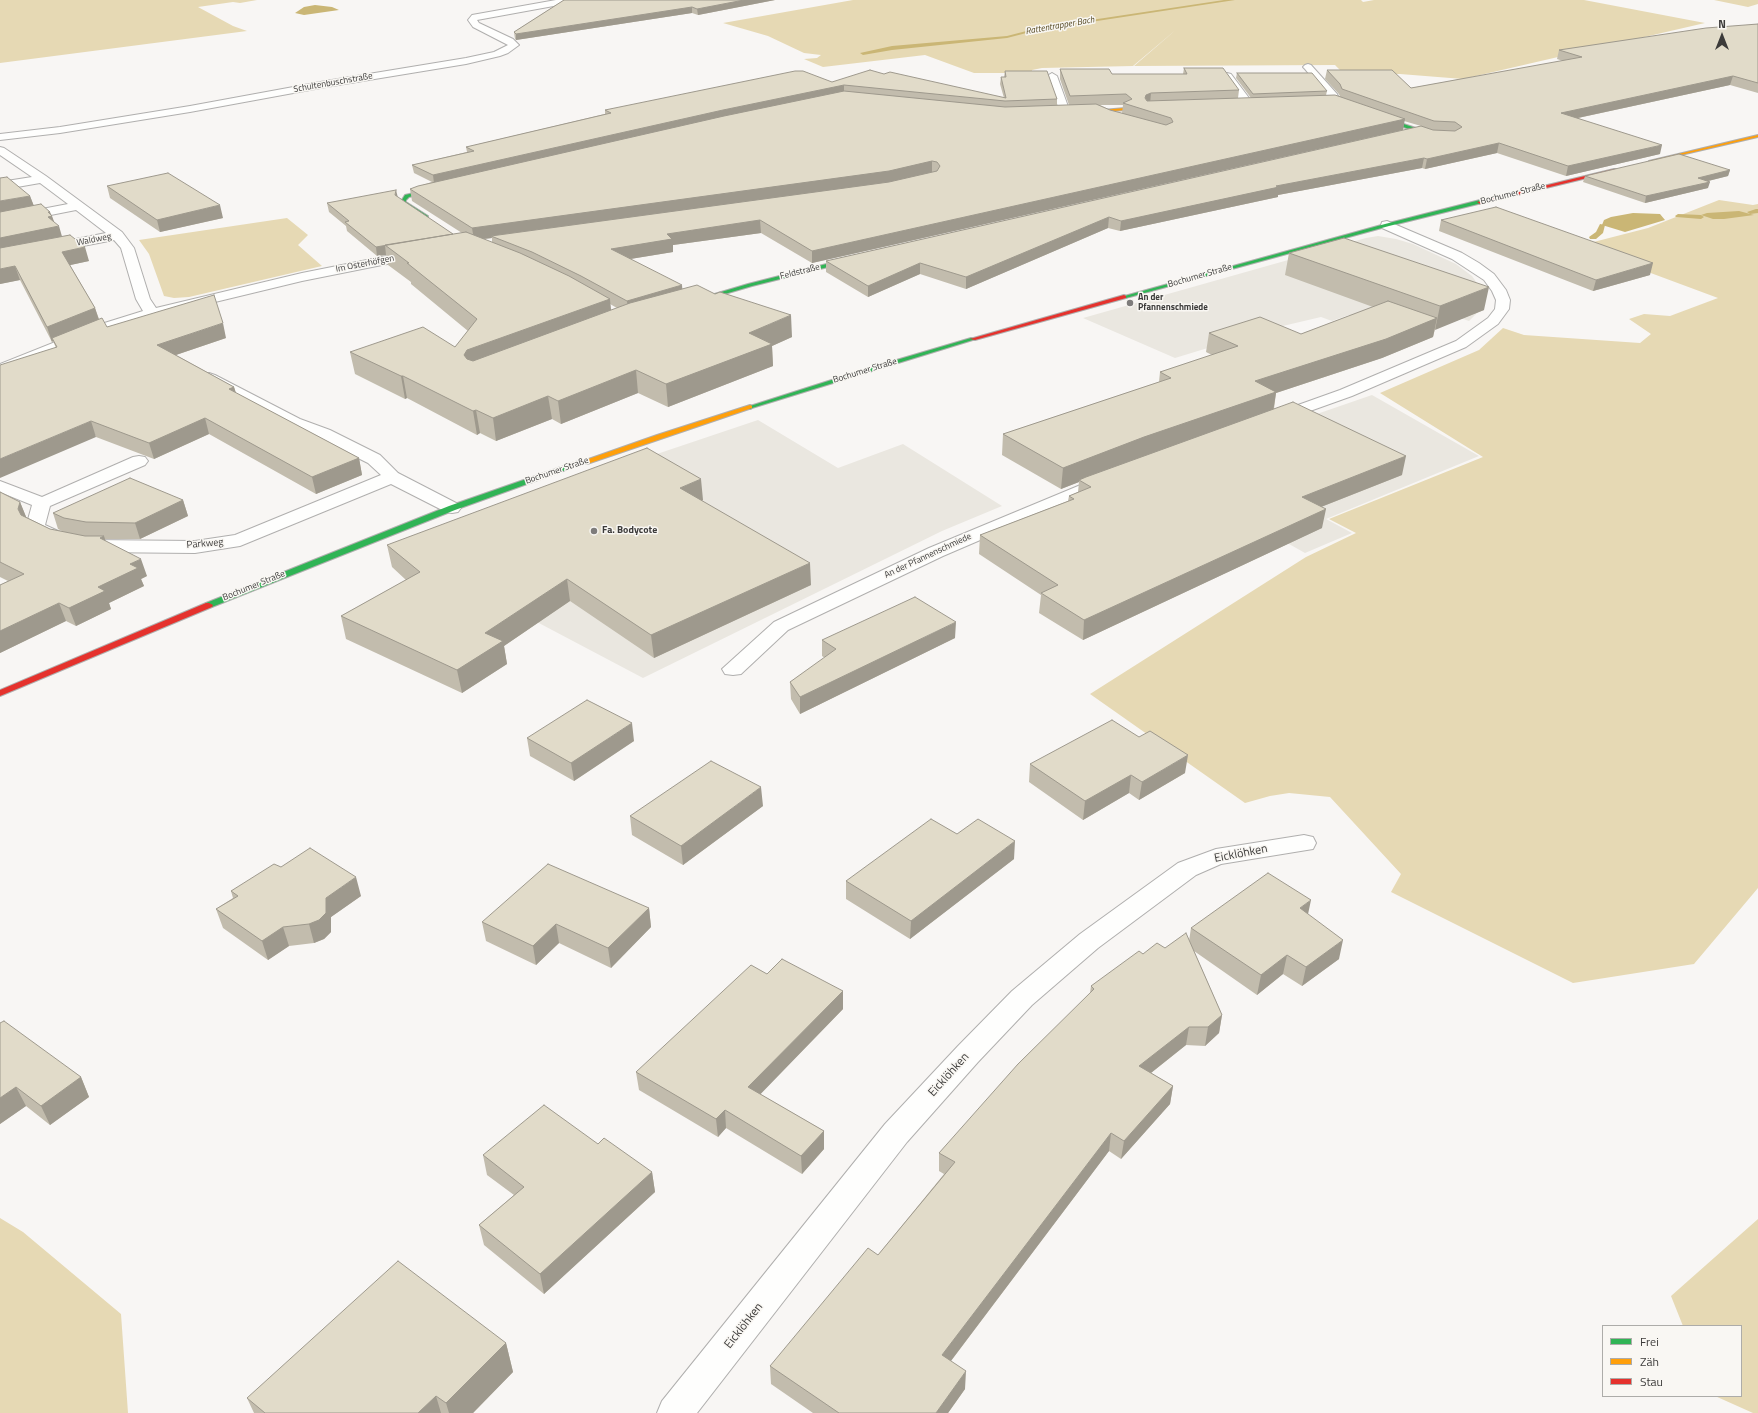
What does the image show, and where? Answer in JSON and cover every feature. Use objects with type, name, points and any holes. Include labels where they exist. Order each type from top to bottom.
[{"type":"main road","points":[[1234,105],[1252,104]]},
{"type":"main road","points":[[1062,112],[1100,111]]},
{"type":"main road","points":[[1370,114],[1420,131]]},
{"type":"main road","points":[[1386,138],[1420,131]]},
{"type":"main road","points":[[1642,163],[1758,136]]},
{"type":"main road","name":"Bochumer Straße","points":[[0,693],[168,621],[452,508],[659,436],[868,370],[1058,314],[1387,225],[1620,168]]},
{"type":"main road","points":[[435,223],[403,203],[404,200],[407,196],[416,193],[452,185]]},
{"type":"main road","name":"Feldstraße","points":[[687,303],[750,285],[860,258]]},
{"type":"street","name":"Schultenbuschstraße","points":[[0,137],[60,130],[184,110],[487,56],[505,51],[514,45],[510,41],[476,25],[472,20],[475,17],[570,0]]},
{"type":"street","points":[[1308,67],[1333,96],[1336,103]]},
{"type":"street","points":[[1052,76],[1062,112]]},
{"type":"street","points":[[1227,76],[1252,104]]},
{"type":"street","points":[[1100,111],[1123,114]]},
{"type":"street","points":[[1420,131],[1432,135]]},
{"type":"street","name":"Waldweg","points":[[0,150],[42,179],[117,235],[127,248],[143,299],[152,313]]},
{"type":"street","points":[[0,186],[42,179]]},
{"type":"street","points":[[0,220],[78,206]]},
{"type":"street","points":[[1263,422],[1346,393],[1462,344],[1493,321],[1502,309],[1503,300],[1499,290],[1489,277],[1474,266],[1387,225]]},
{"type":"street","name":"Waldweg","points":[[0,258],[117,235]]},
{"type":"street","name":"Im Osterhöfgen","points":[[0,370],[103,328],[152,313],[302,277],[431,252]]},
{"type":"street","points":[[200,372],[294,423],[324,434],[374,459],[392,477],[452,508]]},
{"type":"street","points":[[0,486],[42,503],[139,461]]},
{"type":"street","name":"An der Pfannenschmiede","points":[[733,669],[781,626],[936,552],[1078,490],[1120,474]]},
{"type":"street","name":"Parkweg","points":[[42,503],[35,527],[74,544],[92,546],[195,547],[240,540],[392,477]]},
{"type":"street","name":"Eicklöhken","points":[[675,1413],[896,1133],[968,1054],[1022,998],[1089,941],[1187,869],[1216,857],[1304,843]]},
{"type":"shaded area","points":[[0,0],[257,0],[198,7],[233,26],[247,31],[0,63]]},
{"type":"shaded area","points":[[853,0],[1361,0],[1363,2],[1374,0],[1584,0],[1705,23],[1463,79],[1400,74],[1344,74],[1335,65],[1134,66],[1178,28],[1133,66],[1042,68],[1032,70],[1032,73],[974,73],[925,55],[823,67],[804,59],[817,58],[821,55],[804,53],[768,36],[723,23]]},
{"type":"shaded area","points":[[1714,0],[1758,0],[1758,4],[1748,7]]},
{"type":"shaded area","points":[[315,5],[332,7],[339,10],[304,15],[295,13],[304,7]]},
{"type":"shaded area","points":[[1719,200],[1753,205],[1758,204],[1758,888],[1694,964],[1573,983],[1391,892],[1401,874],[1330,797],[1289,793],[1270,796],[1245,803],[1090,694],[1306,557],[1356,533],[1329,519],[1483,457],[1380,393],[1479,350],[1503,328],[1524,335],[1640,343],[1651,334],[1629,319],[1644,314],[1670,316],[1718,298],[1578,246],[1648,228]]},
{"type":"shaded area","points":[[1739,211],[1754,215],[1713,219],[1701,215],[1707,213]]},
{"type":"shaded area","points":[[1633,213],[1660,214],[1665,220],[1625,232],[1602,225],[1604,220],[1611,217]]},
{"type":"shaded area","points":[[287,218],[308,235],[298,245],[322,266],[189,297],[174,298],[164,296],[149,254],[139,240]]},
{"type":"shaded area","points":[[1378,236],[1413,244],[1456,264],[1472,276],[1484,293],[1481,309],[1469,321],[1436,310],[1369,322],[1349,315],[1332,321],[1321,317],[1270,329],[1175,358],[1083,318],[1366,238]]},
{"type":"shaded area","points":[[1372,395],[1479,456],[1326,519],[1352,533],[1305,553],[1257,526],[1137,476]]},
{"type":"shaded area","points":[[758,420],[838,468],[903,444],[1002,506],[942,531],[643,678],[518,612],[651,456]]},
{"type":"shaded area","points":[[0,1218],[23,1232],[121,1314],[128,1413],[0,1413]]},
{"type":"shaded area","points":[[1758,1219],[1758,1413],[1753,1413],[1717,1397],[1742,1397],[1742,1325],[1683,1325],[1671,1296]]},
{"type":"building","points":[[564,0],[744,0],[697,9],[692,7],[516,34],[514,32]]},
{"type":"building","points":[[1758,24],[1758,83],[1733,76],[1561,113],[1662,145],[1568,166],[1499,143],[1427,159],[1424,158],[1276,186],[1279,187],[1121,221],[1109,217],[966,277],[920,263],[868,286],[826,261],[1421,126],[1433,130],[1455,131],[1462,127],[1455,122],[1434,121],[1342,89],[1340,84],[1327,70],[1392,70],[1411,88],[1582,57],[1559,50],[1706,28]]},
{"type":"building","points":[[1184,68],[1223,68],[1239,90],[1151,93],[1146,95],[1145,98],[1147,101],[1335,95],[1405,119],[812,251],[760,220],[667,234],[672,239],[611,249],[682,285],[627,301],[532,252],[491,236],[889,182],[937,171],[940,166],[937,162],[932,161],[889,171],[472,228],[410,189],[724,116],[844,91],[1005,107],[1096,104],[1110,110],[1166,125],[1173,122],[1171,118],[1123,103],[1132,99],[1126,94],[1070,96],[1060,69],[1109,69],[1112,74],[1187,74]]},
{"type":"building","points":[[870,70],[884,74],[890,72],[1006,98],[1001,77],[1006,77],[1005,71],[1047,71],[1057,99],[1005,101],[844,85],[723,110],[433,175],[412,165],[474,151],[466,147],[611,113],[605,110],[795,71],[803,71],[832,82]]},
{"type":"building","points":[[1237,73],[1312,73],[1327,91],[1253,94]]},
{"type":"building","points":[[1679,154],[1730,170],[1698,178],[1710,182],[1646,196],[1585,176]]},
{"type":"building","points":[[168,173],[220,205],[157,220],[107,186]]},
{"type":"building","points":[[7,177],[30,196],[0,201],[0,178]]},
{"type":"building","points":[[396,190],[395,195],[453,234],[376,247],[345,222],[349,221],[327,203]]},
{"type":"building","points":[[41,204],[50,212],[48,212],[52,216],[48,217],[59,226],[0,238],[0,212]]},
{"type":"building","points":[[1496,207],[1653,263],[1596,280],[1441,220]]},
{"type":"building","points":[[466,232],[520,253],[569,276],[610,299],[467,350],[464,355],[467,359],[473,361],[630,303],[697,285],[715,294],[720,292],[791,315],[749,333],[772,344],[666,384],[636,370],[558,401],[548,396],[493,418],[476,410],[473,411],[403,376],[350,352],[423,327],[455,347],[477,319],[385,245]]},
{"type":"building","points":[[70,235],[85,247],[62,252],[95,308],[47,327],[15,266],[0,269],[0,248]]},
{"type":"building","points":[[1344,238],[1489,287],[1440,306],[1289,253]]},
{"type":"building","points":[[214,295],[223,323],[157,345],[234,387],[229,389],[359,458],[312,477],[205,418],[149,443],[91,421],[0,459],[0,365],[57,347],[52,338],[102,318],[107,327]]},
{"type":"building","points":[[1388,301],[1437,318],[1386,339],[1255,381],[1276,392],[1144,437],[1063,468],[1003,434],[1171,378],[1160,372],[1238,346],[1209,333],[1260,317],[1301,334]]},
{"type":"building","points":[[1293,402],[1406,456],[1302,497],[1326,509],[1084,620],[1041,593],[1058,585],[980,535],[1074,499],[1069,496],[1091,487],[1079,480],[1086,477]]},
{"type":"building","points":[[647,448],[701,479],[680,488],[810,563],[651,635],[567,579],[485,633],[503,641],[457,670],[341,616],[420,572],[387,545]]},
{"type":"building","points":[[130,478],[183,500],[135,523],[86,522],[64,518],[53,513]]},
{"type":"building","points":[[0,492],[20,502],[18,509],[21,515],[50,529],[85,536],[104,536],[100,538],[141,559],[130,564],[138,568],[98,587],[105,591],[69,608],[59,603],[0,631],[0,585],[24,574],[0,562]]},
{"type":"building","points":[[915,597],[956,622],[800,697],[790,682],[836,649],[822,640]]},
{"type":"building","points":[[587,700],[632,723],[571,763],[527,738]]},
{"type":"building","points":[[1112,720],[1139,737],[1150,731],[1188,755],[1142,782],[1131,775],[1085,801],[1030,764]]},
{"type":"building","points":[[711,761],[761,787],[681,846],[630,816]]},
{"type":"building","points":[[931,819],[957,834],[978,819],[1015,841],[911,921],[846,881]]},
{"type":"building","points":[[310,848],[356,877],[326,898],[326,913],[319,920],[309,924],[283,927],[262,941],[216,909],[238,896],[231,891],[274,864],[281,867]]},
{"type":"building","points":[[548,864],[649,908],[608,948],[556,924],[533,946],[482,922]]},
{"type":"building","points":[[1268,873],[1311,900],[1300,908],[1343,940],[1306,967],[1287,955],[1261,975],[1191,928]]},
{"type":"building","points":[[1186,933],[1222,1015],[1208,1027],[1189,1027],[1139,1066],[1173,1086],[1124,1141],[1111,1133],[942,1355],[966,1371],[936,1413],[839,1413],[770,1366],[868,1248],[878,1255],[955,1162],[939,1153],[1018,1064],[1094,989],[1091,986],[1139,951],[1143,954],[1157,943],[1165,948]]},
{"type":"building","points":[[782,959],[843,991],[748,1087],[824,1131],[801,1156],[725,1110],[716,1119],[636,1072],[751,965],[767,974]]},
{"type":"building","points":[[4,1021],[81,1077],[41,1106],[16,1087],[0,1098],[0,1023]]},
{"type":"building","points":[[544,1105],[598,1144],[604,1138],[652,1172],[540,1274],[479,1225],[524,1187],[483,1155]]},
{"type":"building","points":[[398,1261],[506,1343],[446,1403],[436,1396],[418,1413],[265,1413],[247,1398]]},
{"type":"waterway","name":"Rattentrapper Bach","points":[[863,53],[892,48],[1007,37],[1038,29],[1233,0]]},
{"type":"waterway","points":[[1750,212],[1756,211]]},
{"type":"waterway","points":[[1678,216],[1701,217]]},
{"type":"waterway","points":[[1593,237],[1599,233],[1602,225]]},
{"type":"traffic: fast","points":[[1376,116],[1420,131],[1398,135]]},
{"type":"traffic: fast","points":[[426,217],[403,203],[404,200],[407,196],[440,188]]},
{"type":"traffic: fast","points":[[1124,297],[1387,225],[1480,202]]},
{"type":"traffic: fast","points":[[694,301],[750,285],[854,259]]},
{"type":"traffic: fast","points":[[750,407],[973,339]]},
{"type":"traffic: fast","points":[[209,605],[452,508],[584,462]]},
{"type":"traffic: slow","points":[[1082,112],[1125,109]]},
{"type":"traffic: slow","points":[[1651,161],[1758,136]]},
{"type":"traffic: slow","points":[[584,462],[750,407]]},
{"type":"traffic: jam","points":[[1480,202],[1614,170]]},
{"type":"traffic: jam","points":[[973,339],[1124,297]]},
{"type":"traffic: jam","points":[[0,693],[209,605]]},
{"type":"place","name":"An der Pfannenschmiede","points":[[1130,303]]},
{"type":"place","name":"Fa. Bodycote","points":[[594,531]]}]
